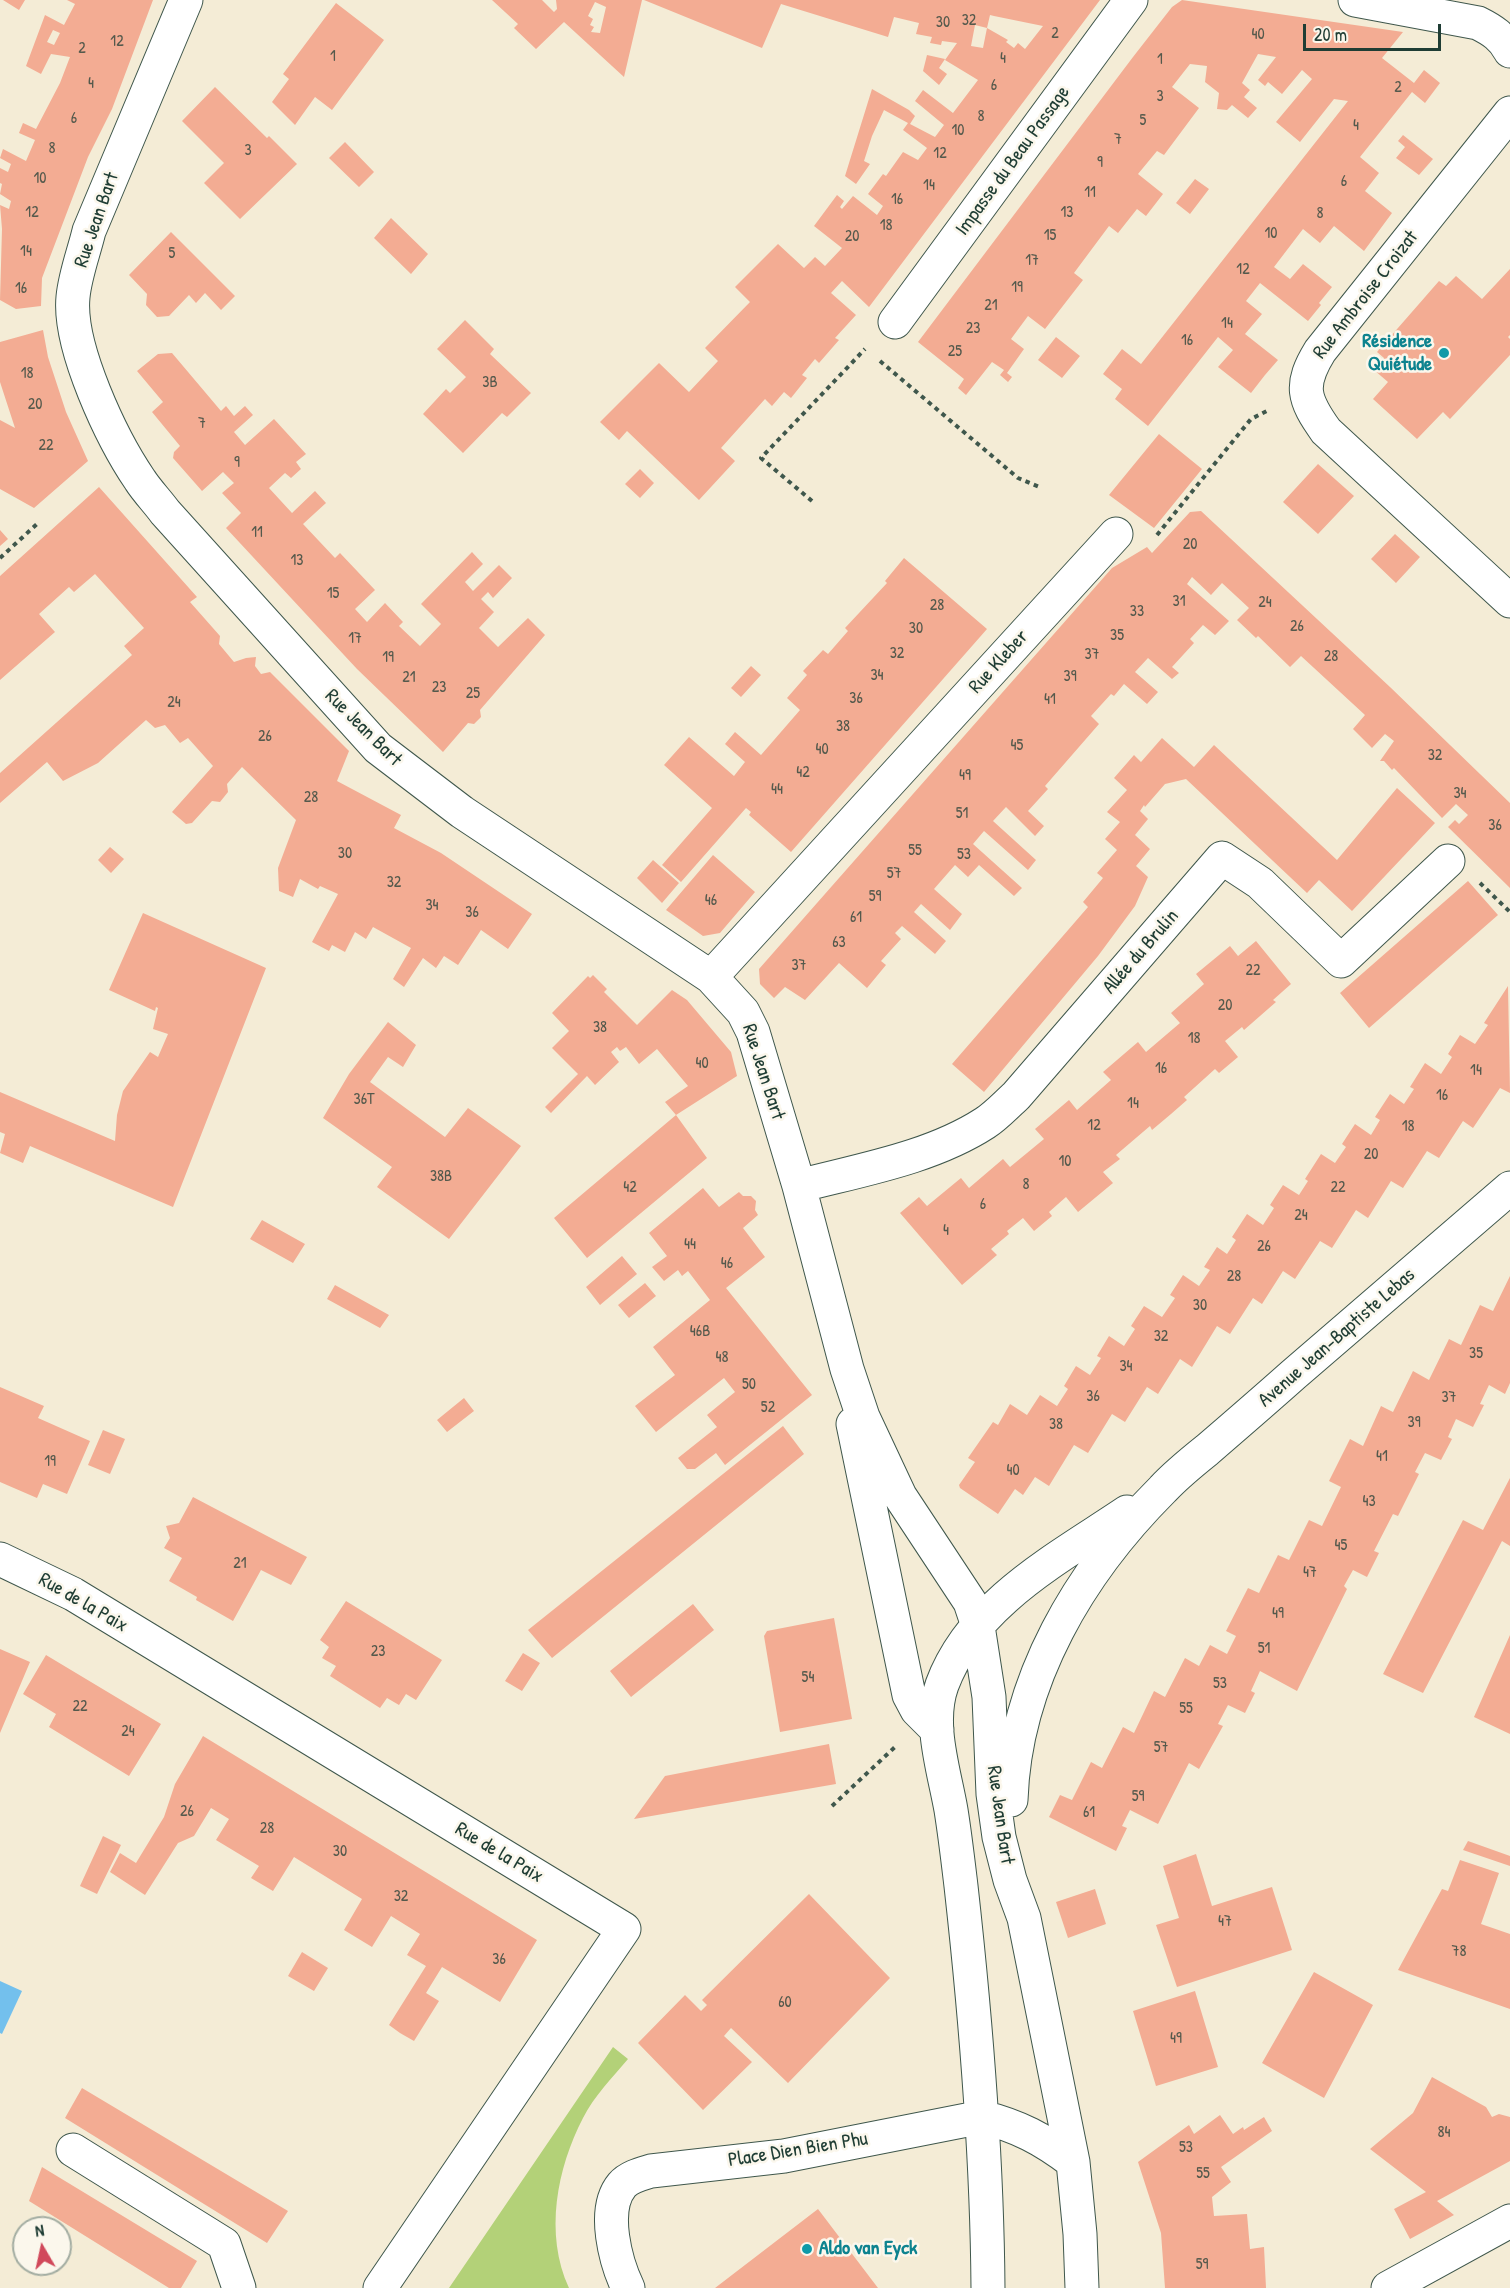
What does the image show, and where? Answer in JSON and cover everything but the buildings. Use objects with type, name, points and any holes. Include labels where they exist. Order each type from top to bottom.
[{"type":"street","name":"Rue Jean Bart","points":[[186,0],[89,231],[73,298],[79,344],[93,387],[121,449],[140,481],[165,512],[378,748],[462,812],[711,978],[743,1012],[753,1032],[799,1186],[847,1369],[863,1417],[900,1496],[969,1602],[978,1626],[990,1697],[993,1794],[999,1837],[1010,1880],[1024,1918],[1072,2162],[1080,2234],[1082,2288]]},
{"type":"street","name":"Impasse du Beau Passage","points":[[895,322],[1131,0]]},
{"type":"street","points":[[1355,0],[1463,19],[1486,27],[1508,46]]},
{"type":"street","name":"Rue Ambroise Croizat","points":[[1306,391],[1306,378],[1320,351],[1510,113]]},
{"type":"street","points":[[1306,391],[1316,417],[1326,431],[1510,601]]},
{"type":"street","name":"Rue Kleber","points":[[711,978],[1116,534]]},
{"type":"street","name":"Allée du Brulin","points":[[799,1186],[904,1158],[953,1140],[986,1123],[1016,1096],[1222,858],[1260,883],[1341,961],[1448,861]]},
{"type":"street","name":"Avenue Jean-Baptiste Lebas","points":[[927,1720],[936,1713],[942,1686],[950,1666],[978,1626],[1002,1600],[1033,1575],[1164,1487],[1510,1188]]},
{"type":"street","name":"Rue Jean Bart","points":[[847,1369],[856,1445],[903,1670],[909,1695],[927,1720],[952,1814],[962,1894],[982,2117],[988,2288]]},
{"type":"street","name":"Avenue Jean-Baptiste Lebas","points":[[1024,1918],[1014,1858],[1011,1815],[1012,1777],[1017,1742],[1029,1693],[1047,1650],[1087,1581],[1113,1544],[1164,1487]]},
{"type":"street","name":"Rue de la Paix","points":[[0,1559],[73,1594],[624,1929],[380,2288]]},
{"type":"street","name":"Place Dien Bien Phu","points":[[628,2288],[615,2253],[614,2201],[622,2185],[635,2176],[651,2171],[784,2156],[982,2117],[1013,2125],[1034,2136],[1072,2162]]},
{"type":"street","points":[[72,2150],[224,2244],[238,2288]]},
{"type":"street","points":[[1388,2288],[1510,2221]]},
{"type":"path","points":[[812,501],[761,458],[865,348],[1018,478],[1042,488]]},
{"type":"path","points":[[1116,534],[1155,538],[1251,419],[1306,391]]},
{"type":"path","points":[[0,558],[37,524]]},
{"type":"path","points":[[832,1806],[927,1720]]},
{"type":"green space","points":[[613,2047],[628,2059],[587,2110],[566,2158],[561,2180],[557,2202],[557,2246],[561,2267],[569,2288],[449,2288]]},
{"type":"water","points":[[0,1981],[22,1991],[2,2034],[0,2033]]},
{"type":"place","name":"Résidence Quiétude","points":[[1444,353]]},
{"type":"place","name":"Aldo van Eyck","points":[[807,2249]]}]
